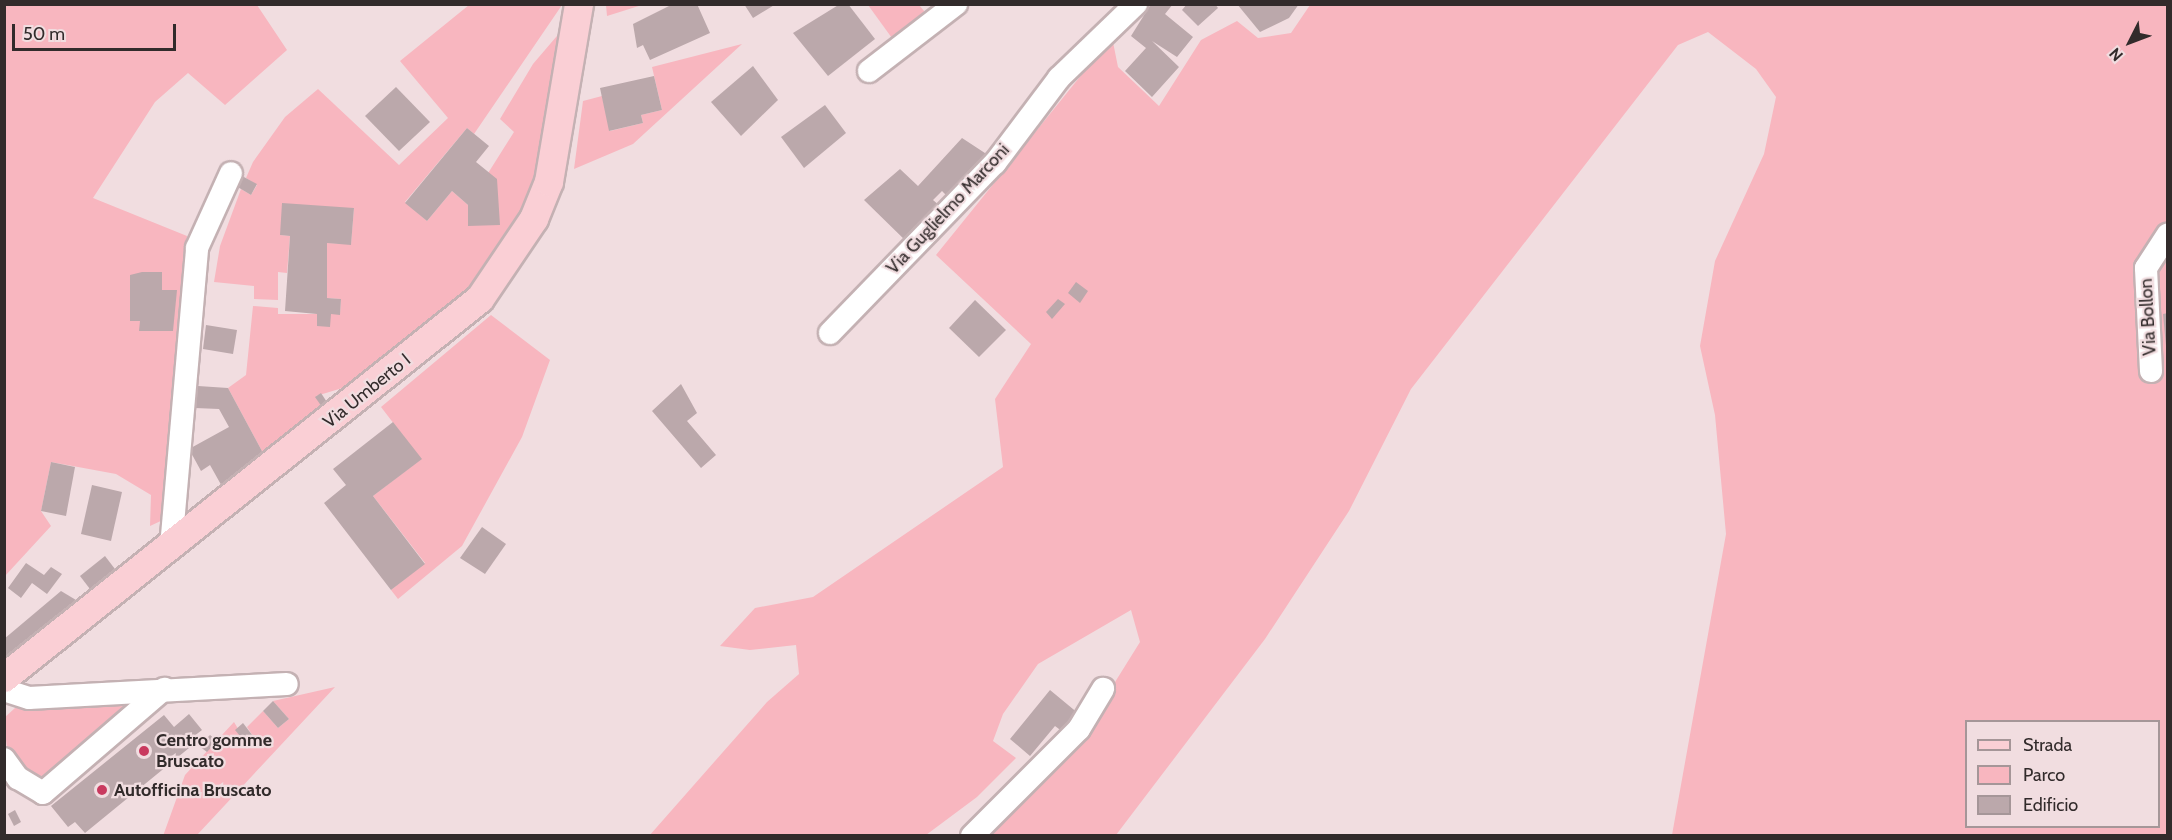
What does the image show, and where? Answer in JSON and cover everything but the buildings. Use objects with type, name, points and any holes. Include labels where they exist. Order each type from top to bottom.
[{"type":"main road","name":"Via Umberto I","points":[[4,678],[480,299],[534,219],[549,182],[579,4]]},
{"type":"street","points":[[868,71],[956,4]]},
{"type":"street","name":"Via Guglielmo Marconi","points":[[831,333],[995,163],[1059,78],[1136,4]]},
{"type":"street","points":[[171,547],[197,248],[231,173]]},
{"type":"street","name":"Via Bollon","points":[[2151,371],[2146,268],[2168,234]]},
{"type":"street","points":[[4,690],[29,698],[287,684]]},
{"type":"street","points":[[4,759],[18,778],[43,793],[164,689]]},
{"type":"street","points":[[972,836],[1079,729],[1103,689]]},
{"type":"green space","points":[[606,4],[642,5],[607,16]]},
{"type":"green space","points":[[4,5],[257,5],[287,50],[225,105],[188,73],[155,102],[93,198],[187,236],[165,519],[150,526],[151,495],[116,474],[51,462],[41,511],[51,526],[5,576]]},
{"type":"green space","points":[[469,5],[562,5],[474,134],[467,128],[405,202],[427,221],[452,191],[468,205],[514,132],[500,119],[533,64],[568,23],[548,154],[503,260],[369,380],[316,396],[331,420],[270,466],[228,388],[246,375],[253,306],[278,308],[278,314],[340,314],[341,299],[327,298],[327,243],[351,244],[354,208],[280,235],[290,236],[287,273],[278,272],[278,300],[254,299],[254,286],[214,282],[220,246],[241,189],[251,195],[257,185],[246,178],[253,162],[285,117],[318,89],[399,165],[448,118],[400,61]]},
{"type":"green space","points":[[868,5],[919,5],[930,18],[897,45]]},
{"type":"green space","points":[[1310,5],[2167,5],[2167,835],[1672,835],[1726,534],[1715,415],[1700,346],[1715,261],[1764,154],[1776,97],[1756,69],[1708,32],[1678,45],[1411,389],[1349,511],[1265,639],[1116,835],[985,835],[1082,735],[1140,642],[1131,610],[1038,664],[1003,714],[993,741],[1016,758],[977,797],[926,835],[649,836],[767,702],[799,674],[796,645],[750,650],[720,646],[755,608],[813,597],[1003,467],[995,399],[1031,344],[936,255],[1112,37],[1118,67],[1159,106],[1201,40],[1237,21],[1258,38],[1291,33]]},
{"type":"green space","points":[[742,44],[633,144],[574,169],[583,101],[602,96],[610,131],[643,123],[641,115],[662,110],[652,67]]},
{"type":"green space","points":[[491,315],[550,360],[522,437],[462,546],[398,599],[391,590],[425,563],[373,496],[421,459],[381,407]]},
{"type":"green space","points":[[335,687],[197,835],[163,836],[185,775],[234,722],[246,742],[253,736],[247,727],[263,711],[278,728],[289,719],[273,701]]},
{"type":"green space","points":[[138,702],[46,779],[31,776],[7,750],[4,718],[15,708]]},
{"type":"place","name":"Centro gomme Bruscato","points":[[144,751]]},
{"type":"place","name":"Autofficina Bruscato","points":[[102,790]]}]
